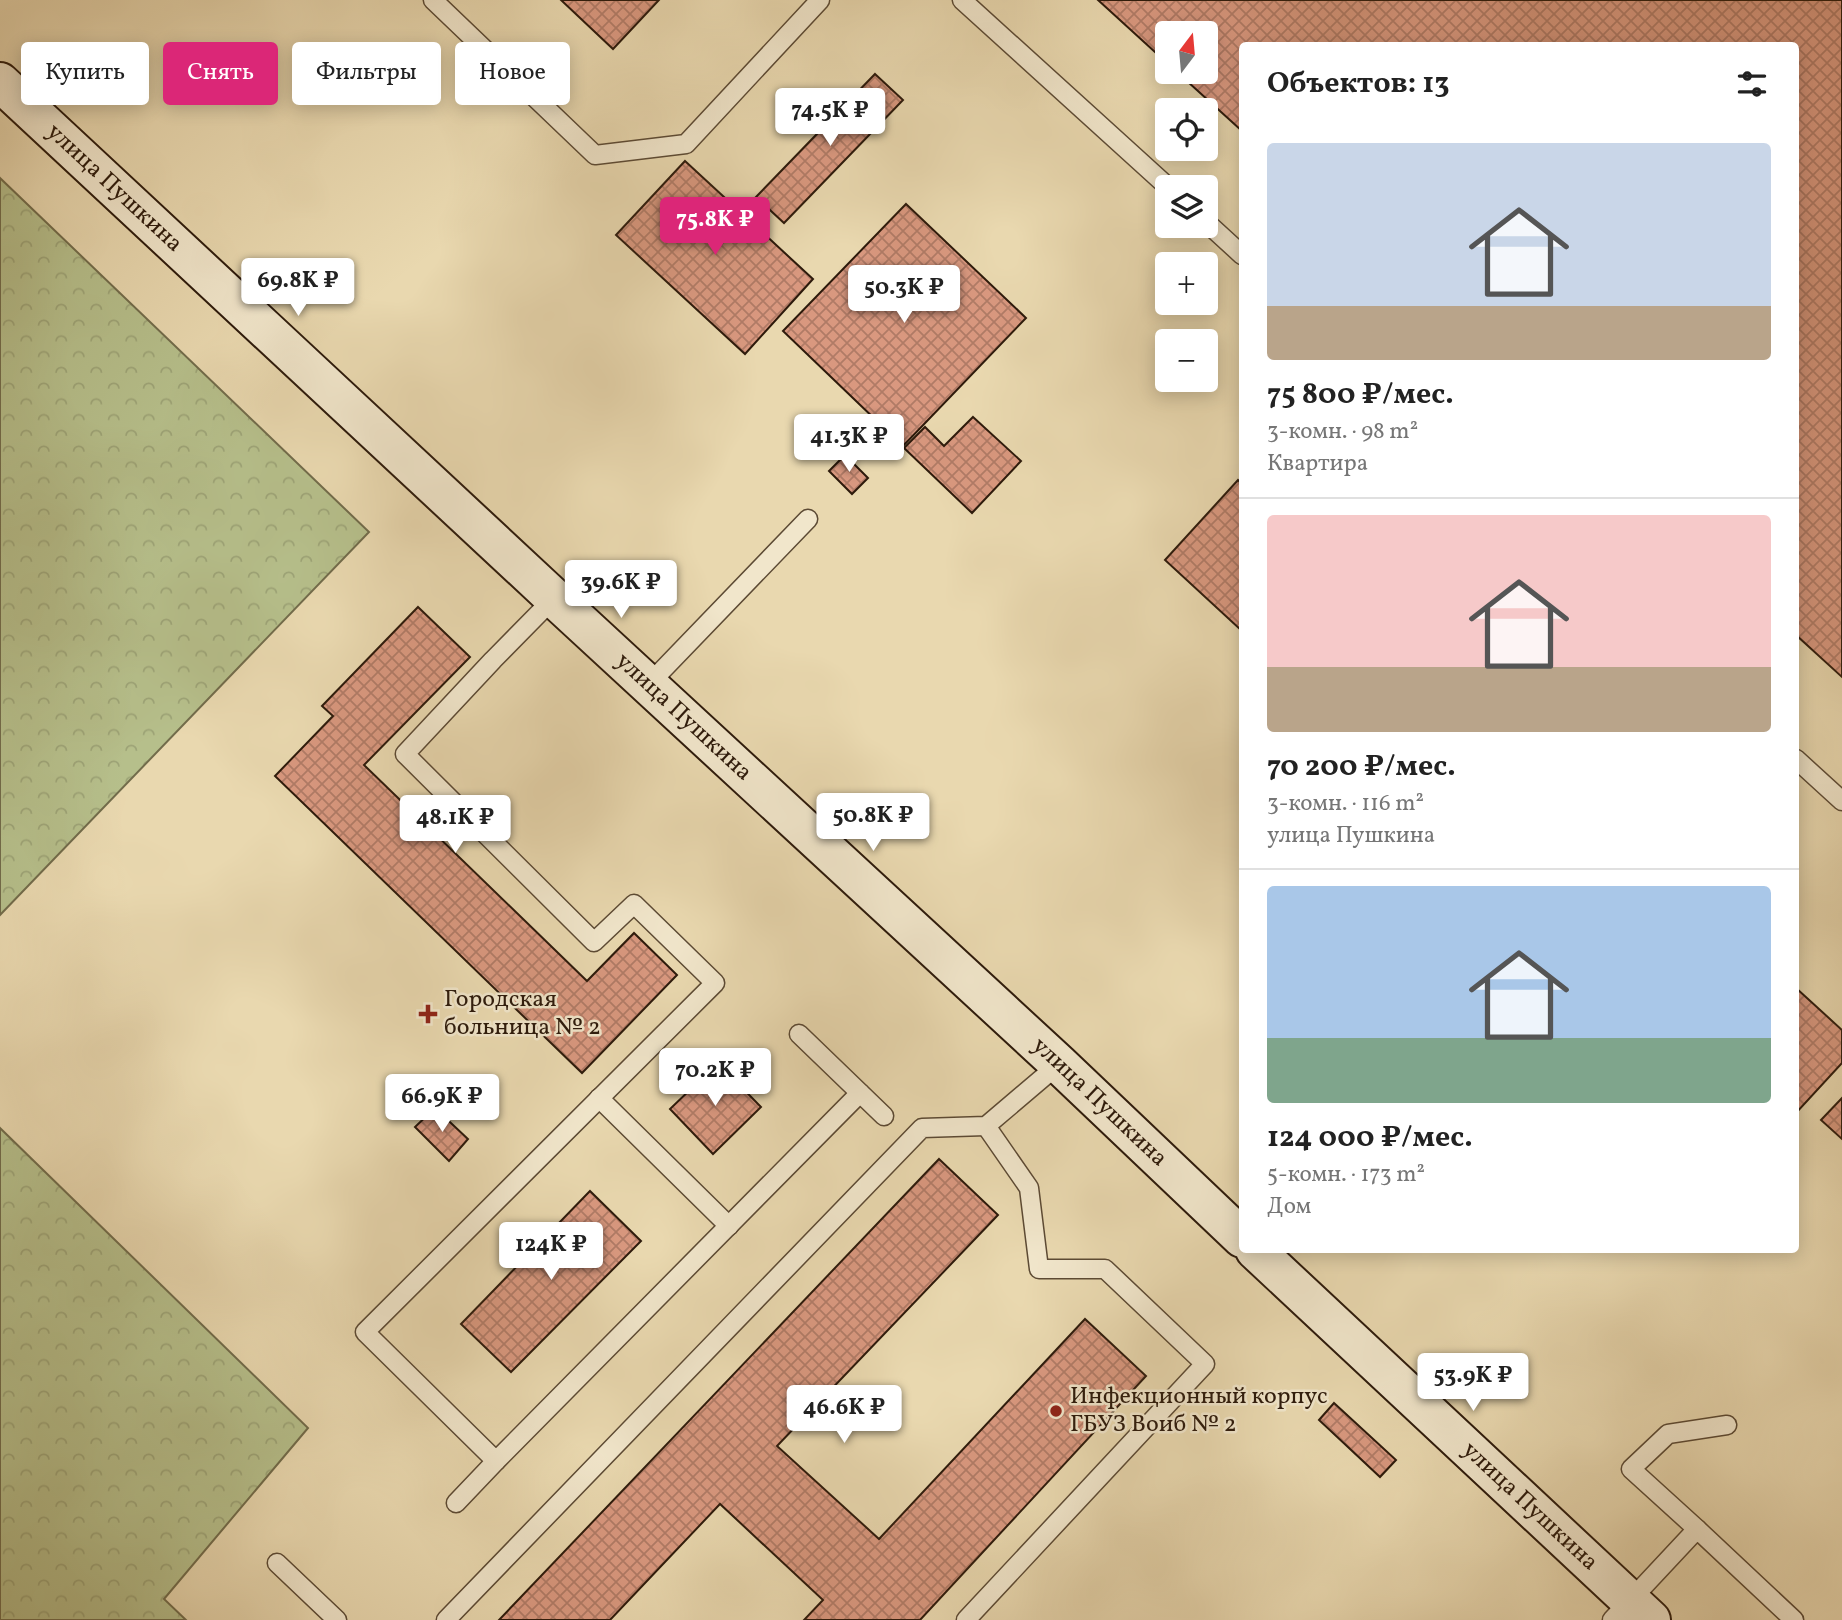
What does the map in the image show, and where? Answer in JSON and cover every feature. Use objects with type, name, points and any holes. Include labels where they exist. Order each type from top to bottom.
[{"type":"main road","name":"улица Пушкина","points":[[0,82],[1059,1064],[1239,1235]]},
{"type":"main road","name":"улица Пушкина","points":[[1258,1253],[1631,1614]]},
{"type":"lane","points":[[433,0],[595,155],[687,144],[820,0]]},
{"type":"lane","points":[[962,0],[1155,175]]},
{"type":"lane","points":[[1218,233],[1239,253]]},
{"type":"lane","points":[[648,685],[808,519]]},
{"type":"lane","points":[[496,1461],[365,1332],[715,983],[634,904],[594,942],[405,754],[554,598]]},
{"type":"lane","points":[[1799,762],[1842,801]]},
{"type":"lane","points":[[799,1034],[884,1116]]},
{"type":"lane","points":[[446,1620],[922,1128],[986,1126],[1059,1064]]},
{"type":"lane","points":[[456,1503],[860,1093]]},
{"type":"lane","points":[[599,1098],[729,1226]]},
{"type":"lane","points":[[966,1620],[1205,1364],[1105,1269],[1039,1269],[1029,1188],[986,1126]]},
{"type":"lane","points":[[1727,1425],[1668,1434],[1631,1469],[1794,1620]]},
{"type":"lane","points":[[1631,1614],[1697,1529]]},
{"type":"lane","points":[[277,1563],[337,1620]]},
{"type":"green space","points":[[0,178],[369,532],[0,915]]},
{"type":"green space","points":[[0,1128],[308,1428],[164,1599],[186,1620],[0,1620]]},
{"type":"building","points":[[561,0],[659,0],[613,49]]},
{"type":"building","points":[[1098,0],[1842,0],[1842,677],[1799,638],[1799,42],[1239,42],[1239,128],[1218,109],[1218,98],[1206,98],[1190,84],[1218,84],[1218,21],[1155,21],[1155,52]]},
{"type":"building","points":[[875,74],[903,100],[784,223],[756,197]]},
{"type":"building","points":[[685,161],[813,279],[745,354],[616,235]]},
{"type":"building","points":[[906,204],[1026,318],[903,446],[783,331]]},
{"type":"building","points":[[973,417],[1021,461],[972,513],[904,448],[925,427],[944,446]]},
{"type":"building","points":[[845,455],[868,478],[852,494],[829,471]]},
{"type":"building","points":[[1238,480],[1239,628],[1165,560]]},
{"type":"building","points":[[418,607],[470,657],[364,765],[587,981],[634,933],[677,975],[582,1073],[275,776],[333,716],[322,706]]},
{"type":"building","points":[[1799,991],[1842,1030],[1842,1063],[1799,1110]]},
{"type":"building","points":[[718,1063],[761,1107],[713,1154],[670,1109]]},
{"type":"building","points":[[1842,1098],[1842,1139],[1821,1120]]},
{"type":"building","points":[[435,1108],[468,1139],[449,1161],[415,1127]]},
{"type":"building","name":"Инфекционный корпус ГБУЗ Воиб № 2","points":[[939,1159],[998,1215],[777,1446],[879,1539],[1085,1319],[1146,1376],[920,1620],[804,1620],[823,1600],[720,1504],[610,1620],[499,1620]]},
{"type":"building","points":[[590,1191],[641,1241],[511,1372],[461,1324]]},
{"type":"building","points":[[1334,1403],[1396,1460],[1380,1477],[1319,1420]]},
{"type":"place","name":"Городская больница № 2","points":[[428,1014]]},
{"type":"place","name":"Инфекционный корпус ГБУЗ Воиб № 2","points":[[1056,1411]]}]
